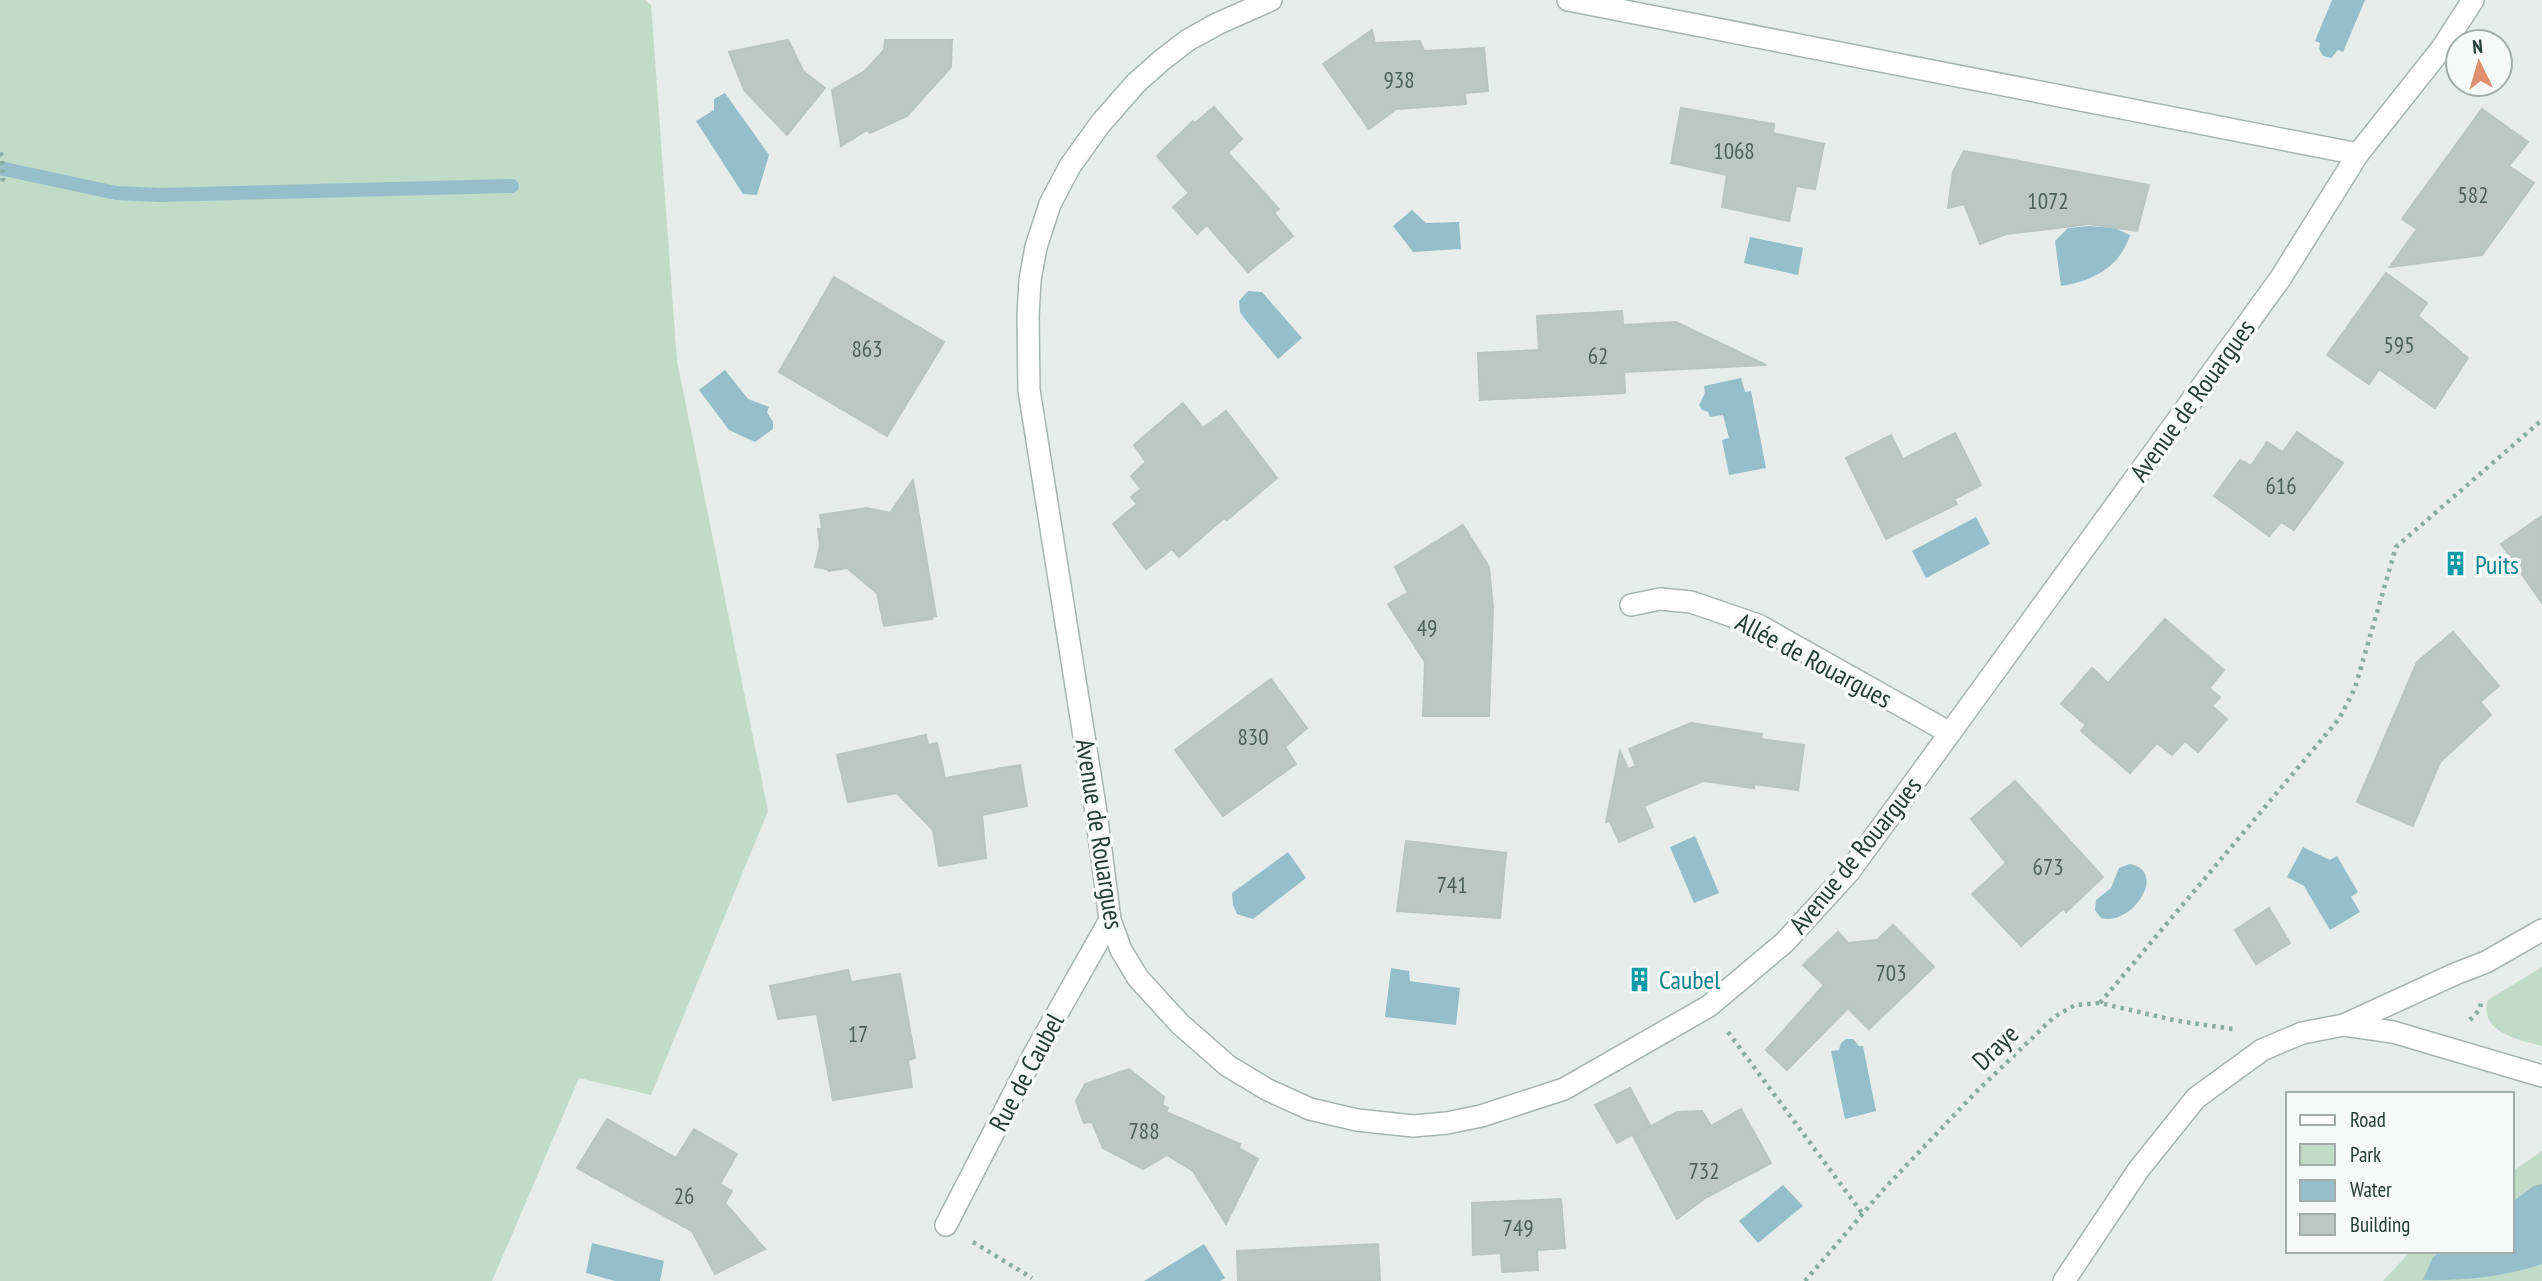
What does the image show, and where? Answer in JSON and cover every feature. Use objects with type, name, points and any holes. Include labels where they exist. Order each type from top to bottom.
[{"type":"street","name":"Avenue de Rouargues","points":[[1271,0],[1245,10],[1188,40],[1136,83],[1101,123],[1070,166],[1050,204],[1036,247],[1028,329],[1029,390],[1097,812],[1110,919],[1121,950],[1138,978],[1181,1024],[1228,1066],[1268,1090],[1310,1109],[1357,1120],[1413,1126],[1447,1123],[1493,1112],[1564,1089],[1709,1006],[1785,942],[1849,872],[2280,279],[2358,154],[2442,48],[2473,0]]},
{"type":"street","points":[[1568,0],[2358,154]]},
{"type":"street","name":"Allée de Rouargues","points":[[1631,605],[1660,599],[1691,602],[1758,625],[1950,733]]},
{"type":"street","name":"Rue de Caubel","points":[[946,1225],[1032,1058],[1110,919]]},
{"type":"street","points":[[2064,1281],[2139,1169],[2196,1098],[2262,1050],[2302,1033],[2344,1025],[2486,962],[2542,930]]},
{"type":"street","points":[[2344,1025],[2393,1032],[2542,1076]]},
{"type":"path","points":[[0,153],[3,179],[0,184]]},
{"type":"path","points":[[2100,1003],[2339,719],[2356,688],[2396,547],[2542,419]]},
{"type":"path","points":[[2448,1047],[2480,1009],[2484,992]]},
{"type":"path","name":"Draye","points":[[1805,1281],[1862,1213],[1976,1092],[2054,1017],[2076,1005],[2100,1003],[2178,1021],[2242,1030],[2285,1041]]},
{"type":"path","points":[[1709,1006],[1862,1213]]},
{"type":"path","points":[[946,1225],[1032,1278]]},
{"type":"green space","points":[[0,0],[645,0],[651,5],[677,361],[768,811],[651,1095],[579,1078],[492,1281],[0,1281]]},
{"type":"green space","points":[[2542,967],[2542,1046],[2503,1033],[2489,1020],[2487,1011],[2488,1000]]},
{"type":"green space","points":[[2542,1151],[2542,1281],[2383,1281],[2409,1253],[2514,1253],[2514,1171]]},
{"type":"water","points":[[2332,0],[2365,0],[2343,52],[2338,50],[2331,58],[2323,56],[2319,49],[2320,43],[2315,41]]},
{"type":"water","points":[[725,93],[769,155],[757,195],[743,194],[696,121],[714,110],[714,99]]},
{"type":"water","points":[[1412,210],[1426,223],[1459,222],[1461,249],[1413,252],[1393,226]]},
{"type":"water","points":[[2068,228],[2115,228],[2130,235],[2120,256],[2104,271],[2061,286],[2055,241]]},
{"type":"water","points":[[1750,237],[1803,248],[1798,275],[1744,263]]},
{"type":"water","points":[[1248,291],[1262,292],[1302,338],[1278,359],[1240,312],[1239,301]]},
{"type":"water","points":[[725,370],[748,399],[769,407],[767,412],[773,422],[773,429],[755,442],[729,430],[699,390]]},
{"type":"water","points":[[1741,378],[1745,392],[1751,391],[1766,468],[1729,475],[1722,440],[1729,438],[1723,415],[1710,417],[1699,405],[1705,393],[1704,386]]},
{"type":"water","points":[[1976,517],[1990,544],[1926,578],[1912,551]]},
{"type":"water","points":[[1695,836],[1719,893],[1694,903],[1670,847]]},
{"type":"water","points":[[2303,847],[2330,860],[2337,856],[2358,892],[2351,897],[2360,912],[2330,930],[2304,886],[2287,877]]},
{"type":"water","points":[[1288,852],[1306,878],[1253,919],[1237,914],[1232,893]]},
{"type":"water","points":[[2130,864],[2141,869],[2146,877],[2146,887],[2141,897],[2134,907],[2124,914],[2112,919],[2101,918],[2095,910],[2096,900],[2111,888],[2119,868]]},
{"type":"water","points":[[1391,968],[1409,971],[1410,981],[1460,988],[1456,1025],[1385,1017]]},
{"type":"water","points":[[1846,1039],[1853,1039],[1859,1046],[1863,1046],[1876,1111],[1845,1119],[1831,1051],[1839,1050]]},
{"type":"water","points":[[2542,1184],[2542,1264],[2483,1277],[2423,1280],[2433,1257],[2439,1253],[2514,1253],[2514,1201],[2534,1186]]},
{"type":"water","points":[[1783,1185],[1803,1206],[1758,1243],[1739,1221]]},
{"type":"water","points":[[592,1243],[664,1261],[660,1281],[615,1281],[586,1273]]},
{"type":"water","points":[[1204,1244],[1225,1278],[1220,1281],[1144,1281]]},
{"type":"building","points":[[1372,30],[1375,43],[1420,41],[1424,51],[1484,48],[1488,91],[1465,93],[1466,104],[1396,109],[1369,129],[1323,64]]},
{"type":"building","points":[[788,40],[803,71],[825,88],[787,135],[744,90],[729,52]]},
{"type":"building","points":[[885,40],[952,40],[951,67],[907,116],[870,133],[867,130],[841,146],[832,90],[865,71],[884,50]]},
{"type":"building","points":[[1214,107],[1242,139],[1228,153],[1279,209],[1274,213],[1293,236],[1248,272],[1207,225],[1197,234],[1173,207],[1189,193],[1157,156],[1193,121],[1195,123]]},
{"type":"building","points":[[1681,108],[1774,124],[1773,133],[1824,144],[1815,189],[1796,186],[1789,221],[1722,207],[1727,175],[1671,163]]},
{"type":"building","points":[[2482,109],[2528,142],[2509,166],[2534,183],[2482,255],[2390,267],[2417,229],[2402,219]]},
{"type":"building","points":[[1964,151],[2149,185],[2137,231],[2090,224],[2006,234],[1980,244],[1964,204],[1948,208],[1953,172]]},
{"type":"building","points":[[2386,273],[2427,303],[2418,316],[2468,358],[2435,408],[2379,369],[2369,384],[2327,355]]},
{"type":"building","points":[[834,277],[944,342],[887,436],[779,372]]},
{"type":"building","points":[[1622,311],[1623,325],[1676,322],[1766,365],[1624,372],[1625,393],[1480,400],[1478,353],[1539,350],[1537,316]]},
{"type":"building","points":[[1183,403],[1203,428],[1226,411],[1277,478],[1227,520],[1224,518],[1179,557],[1172,549],[1146,569],[1113,524],[1137,504],[1131,497],[1141,489],[1131,476],[1146,462],[1134,445]]},
{"type":"building","points":[[2297,432],[2343,463],[2294,530],[2281,522],[2269,536],[2214,496],[2240,460],[2251,466],[2267,442],[2283,452]]},
{"type":"building","points":[[1955,433],[1981,485],[1954,499],[1957,504],[1886,539],[1846,458],[1891,435],[1903,459]]},
{"type":"building","points":[[913,480],[936,616],[932,619],[884,626],[877,593],[847,568],[829,571],[815,567],[820,546],[818,529],[822,529],[820,515],[867,508],[890,513]]},
{"type":"building","points":[[2542,516],[2542,603],[2501,544]]},
{"type":"building","points":[[1463,525],[1489,567],[1493,608],[1489,716],[1423,716],[1425,662],[1388,604],[1408,593],[1395,567]]},
{"type":"building","points":[[2165,619],[2224,670],[2209,688],[2220,697],[2212,706],[2227,719],[2198,752],[2185,741],[2172,755],[2157,743],[2130,773],[2081,731],[2086,725],[2061,704],[2092,668],[2108,683]]},
{"type":"building","points":[[2453,632],[2499,686],[2480,702],[2491,715],[2440,762],[2413,826],[2357,802],[2417,662]]},
{"type":"building","points":[[1271,679],[1307,728],[1285,747],[1296,764],[1223,816],[1175,750]]},
{"type":"building","points":[[1691,723],[1762,734],[1761,739],[1804,745],[1798,790],[1754,784],[1754,788],[1703,781],[1644,806],[1653,827],[1619,842],[1610,821],[1606,822],[1620,751],[1628,769],[1636,766],[1629,749]]},
{"type":"building","points":[[926,735],[928,745],[937,743],[945,778],[1020,765],[1027,806],[982,815],[986,858],[939,866],[933,830],[897,793],[848,802],[837,755]]},
{"type":"building","points":[[2015,781],[2103,877],[2066,912],[2064,908],[2021,946],[1972,894],[2006,863],[1971,819]]},
{"type":"building","points":[[1406,841],[1506,853],[1500,918],[1397,911]]},
{"type":"building","points":[[2269,908],[2290,943],[2256,964],[2235,930]]},
{"type":"building","points":[[1893,925],[1934,967],[1869,1029],[1848,1008],[1787,1070],[1766,1050],[1824,985],[1803,965],[1838,932],[1848,943],[1877,940]]},
{"type":"building","points":[[848,970],[851,982],[900,974],[915,1058],[908,1060],[912,1087],[833,1100],[817,1014],[778,1019],[770,986]]},
{"type":"building","points":[[1129,1069],[1164,1097],[1162,1105],[1168,1108],[1166,1112],[1240,1144],[1239,1148],[1258,1159],[1226,1224],[1193,1171],[1167,1155],[1143,1169],[1103,1148],[1092,1122],[1084,1123],[1076,1101],[1085,1084]]},
{"type":"building","points":[[1630,1088],[1650,1125],[1617,1143],[1595,1105]]},
{"type":"building","points":[[1741,1109],[1771,1163],[1705,1198],[1677,1219],[1633,1136],[1677,1112],[1702,1111],[1711,1126]]},
{"type":"building","points":[[607,1119],[676,1158],[694,1129],[737,1154],[720,1184],[732,1191],[725,1203],[765,1249],[715,1274],[692,1231],[577,1168]]},
{"type":"building","points":[[1561,1199],[1565,1248],[1537,1250],[1538,1270],[1502,1272],[1501,1253],[1473,1255],[1472,1203]]},
{"type":"building","points":[[1378,1244],[1380,1281],[1238,1281],[1237,1251]]},
{"type":"waterway","points":[[0,168],[116,193],[160,195],[512,186]]},
{"type":"place","name":"Puits","points":[[2455,564]]},
{"type":"place","name":"Caubel","points":[[1639,979]]}]
